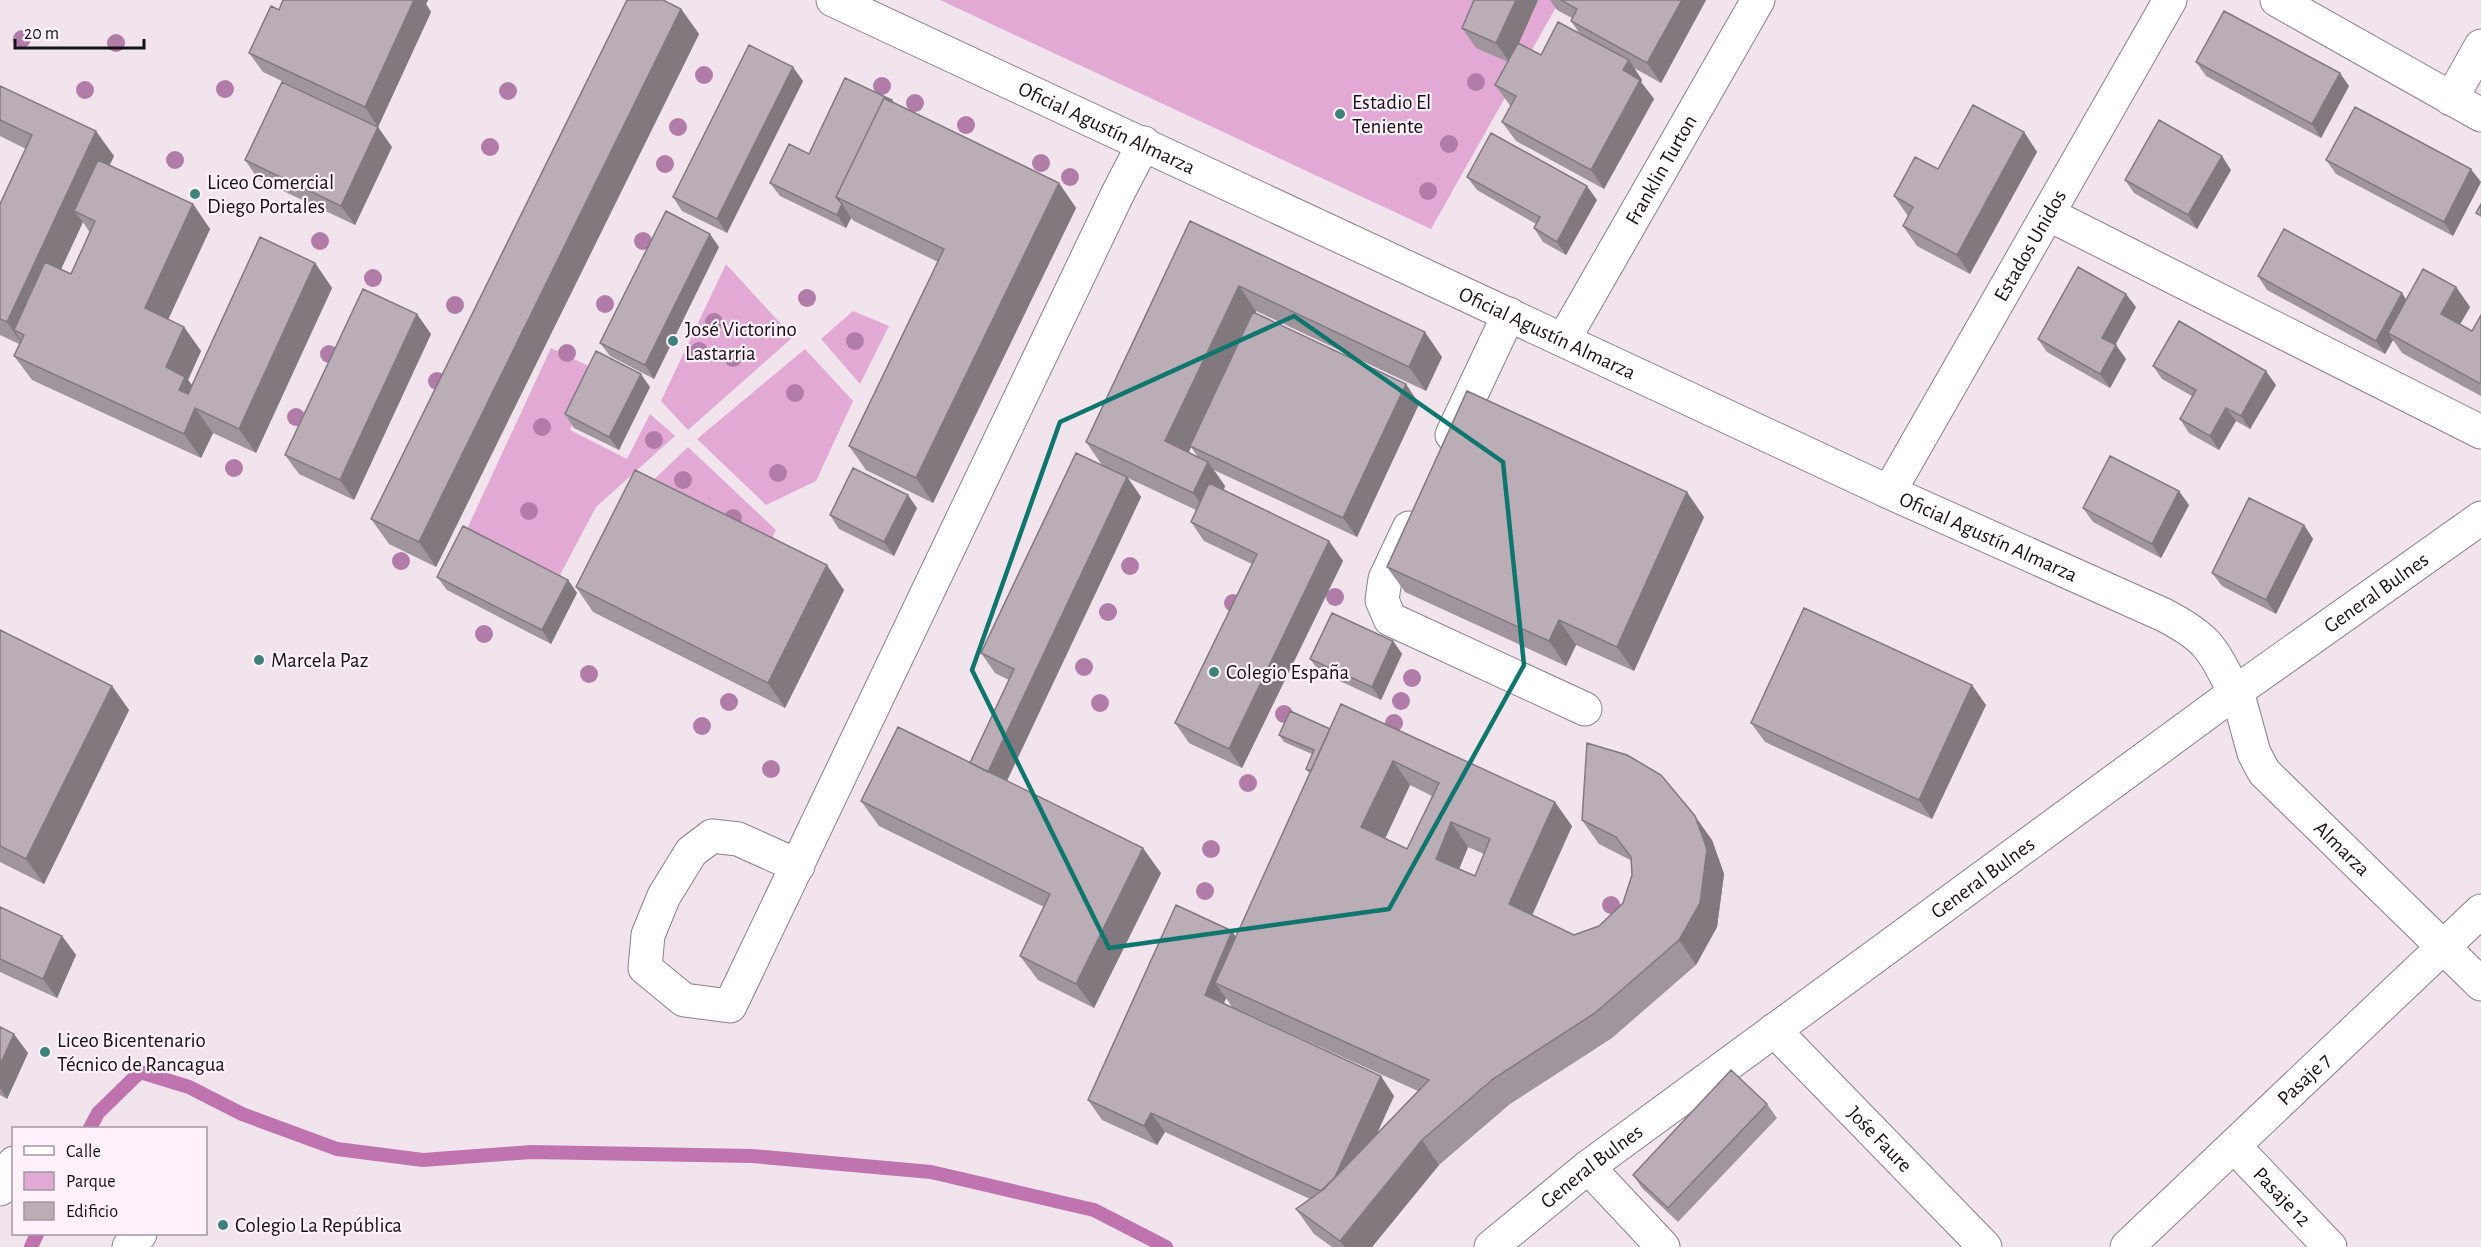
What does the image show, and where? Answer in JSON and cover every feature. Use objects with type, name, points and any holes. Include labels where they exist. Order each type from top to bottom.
[{"type":"street","name":"Oficial Agustín Almarza","points":[[833,0],[1889,492],[2192,629],[2212,647],[2232,687],[2237,691]]},
{"type":"street","name":"Franklin Turton","points":[[1564,339],[1758,0]]},
{"type":"street","name":"Estados Unidos","points":[[1889,492],[2170,0]]},
{"type":"street","points":[[2277,0],[2481,115]]},
{"type":"street","points":[[2451,99],[2481,46]]},
{"type":"street","points":[[798,866],[738,839],[712,836],[691,852],[664,896],[648,935],[645,968],[684,1000],[730,1006],[798,866],[1144,143]]},
{"type":"street","points":[[2048,214],[2481,432]]},
{"type":"street","points":[[1439,462],[1509,314]]},
{"type":"street","points":[[1419,504],[1384,579],[1382,600],[1390,619],[1585,709]]},
{"type":"street","name":"General Bulnes","points":[[1491,1247],[1588,1167],[1774,1030],[2237,691],[2481,518]]},
{"type":"street","name":"Almarza","points":[[2237,691],[2254,753],[2264,772],[2481,984]]},
{"type":"street","name":"Pasaje 7","points":[[2127,1247],[2481,911]]},
{"type":"street","name":"Jośe Faure","points":[[1774,1030],[1985,1247]]},
{"type":"street","name":"Pasaje 12","points":[[2235,1146],[2330,1247]]},
{"type":"street","points":[[0,1190],[12,1167]]},
{"type":"street","points":[[1588,1167],[1663,1247]]},
{"type":"street","points":[[129,1247],[138,1235]]},
{"type":"highlighted area","points":[[1294,316],[1503,462],[1524,665],[1389,909],[1109,948],[972,670],[1060,422]]},
{"type":"green space","name":"Estadio El Teniente","points":[[940,0],[1560,0],[1431,229]]},
{"type":"green space","points":[[726,264],[793,337],[688,430],[661,401]]},
{"type":"green space","points":[[853,311],[889,326],[860,384],[821,339]]},
{"type":"green space","points":[[551,348],[597,370],[570,430],[627,459],[650,414],[675,436],[596,507],[560,575],[467,529]]},
{"type":"green space","points":[[805,349],[853,401],[816,481],[766,505],[697,439]]},
{"type":"green space","points":[[688,447],[776,530],[768,548],[646,487]]},
{"type":"building","points":[[283,0],[414,0],[365,107],[249,53],[271,6],[279,10]]},
{"type":"building","points":[[627,0],[663,0],[681,9],[419,542],[371,519]]},
{"type":"building","points":[[1474,0],[1516,0],[1496,43],[1462,28]]},
{"type":"building","points":[[1561,0],[1682,0],[1647,63],[1571,21],[1577,9]]},
{"type":"building","points":[[2224,11],[2340,73],[2312,124],[2196,62]]},
{"type":"building","points":[[1558,22],[1629,60],[1623,70],[1640,80],[1591,170],[1502,122],[1516,96],[1495,85],[1518,43],[1541,55]]},
{"type":"building","points":[[749,45],[793,67],[717,219],[673,197]]},
{"type":"building","points":[[845,78],[892,100],[891,102],[884,98],[836,197],[842,204],[837,215],[770,183],[789,144],[809,154]]},
{"type":"building","points":[[282,82],[378,127],[341,206],[245,160]]},
{"type":"building","points":[[0,86],[96,131],[7,322],[0,319],[0,204],[32,135],[0,120]]},
{"type":"building","points":[[884,98],[1059,183],[916,478],[849,446],[944,249],[836,197]]},
{"type":"building","points":[[1973,105],[2024,132],[1957,255],[1903,226],[1913,207],[1894,196],[1915,157],[1938,169]]},
{"type":"building","points":[[2355,107],[2471,169],[2444,222],[2326,160]]},
{"type":"building","points":[[2159,120],[2222,156],[2188,215],[2125,180]]},
{"type":"building","points":[[1491,133],[1587,186],[1557,242],[1534,228],[1540,217],[1467,177]]},
{"type":"building","points":[[98,160],[193,204],[145,308],[184,327],[166,367],[185,377],[179,390],[188,394],[260,237],[315,263],[239,429],[195,408],[184,434],[14,356],[24,335],[14,330],[45,262],[71,274],[95,221],[74,211]]},
{"type":"building","points":[[2481,204],[2481,216],[2476,213]]},
{"type":"building","points":[[666,211],[710,234],[645,365],[600,343]]},
{"type":"building","points":[[1190,221],[1425,332],[1409,367],[1239,286],[1165,441],[1208,462],[1193,493],[1086,442]]},
{"type":"building","points":[[2284,229],[2402,293],[2376,341],[2258,276]]},
{"type":"building","points":[[2078,267],[2126,294],[2102,338],[2116,345],[2100,374],[2038,339]]},
{"type":"building","points":[[2423,269],[2456,287],[2441,314],[2472,331],[2481,315],[2481,384],[2388,333]]},
{"type":"building","points":[[363,289],[417,314],[340,480],[285,455]]},
{"type":"building","points":[[1253,312],[1406,384],[1343,518],[1190,446]]},
{"type":"building","points":[[2179,321],[2266,371],[2241,416],[2226,408],[2210,436],[2180,419],[2196,390],[2153,366]]},
{"type":"building","points":[[596,351],[641,374],[609,437],[565,414]]},
{"type":"building","points":[[1467,391],[1687,492],[1617,647],[1559,620],[1549,641],[1387,567]]},
{"type":"building","points":[[1076,453],[1127,477],[988,772],[970,763],[1014,669],[981,653]]},
{"type":"building","points":[[2110,456],[2179,491],[2152,544],[2083,508]]},
{"type":"building","points":[[853,468],[908,495],[884,542],[830,515]]},
{"type":"building","points":[[635,470],[827,565],[768,683],[576,587]]},
{"type":"building","points":[[1209,483],[1329,541],[1229,749],[1175,723],[1257,554],[1191,522]]},
{"type":"building","points":[[2249,498],[2304,525],[2266,600],[2212,573]]},
{"type":"building","points":[[463,526],[568,580],[542,630],[437,577]]},
{"type":"building","points":[[1804,608],[1972,685],[1919,800],[1751,723]]},
{"type":"building","points":[[1332,613],[1393,641],[1372,687],[1310,659]]},
{"type":"building","points":[[0,630],[112,686],[26,859],[0,846]]},
{"type":"building","points":[[1341,704],[1555,802],[1509,904],[1574,935],[1599,926],[1623,903],[1632,875],[1631,857],[1616,837],[1582,820],[1587,743],[1627,755],[1661,775],[1695,816],[1707,849],[1700,903],[1679,940],[1595,1013],[1493,1079],[1422,1140],[1340,1241],[1296,1209],[1324,1189],[1429,1080],[1215,983]],"holes":[[[1393,761],[1439,783],[1407,849],[1361,827]],[[1451,822],[1490,839],[1475,876],[1436,859]]]},
{"type":"building","points":[[1290,711],[1330,729],[1311,771],[1306,769],[1314,750],[1279,735]]},
{"type":"building","points":[[898,727],[1143,848],[1076,984],[1020,956],[1050,894],[861,801]]},
{"type":"building","points":[[1176,905],[1232,931],[1205,995],[1381,1076],[1335,1177],[1321,1191],[1151,1113],[1144,1126],[1088,1100]]},
{"type":"building","points":[[0,907],[62,936],[43,979],[0,959]]},
{"type":"building","points":[[0,1027],[14,1034],[0,1065]]},
{"type":"building","points":[[1731,1070],[1767,1104],[1668,1208],[1633,1175]]},
{"type":"waterway","points":[[91,1127],[98,1113],[140,1072],[189,1087],[242,1114],[337,1149],[423,1160],[531,1152],[752,1156],[931,1172],[1094,1210],[1166,1247]]},
{"type":"waterway","points":[[31,1247],[37,1235]]},
{"type":"place","name":"Estadio El Teniente","points":[[1340,114]]},
{"type":"place","name":"Liceo Comercial Diego Portales","points":[[195,194]]},
{"type":"place","name":"José Victorino Lastarria","points":[[673,341]]},
{"type":"place","name":"Marcela Paz","points":[[259,660]]},
{"type":"place","name":"Colegio España","points":[[1214,672]]},
{"type":"place","name":"Liceo Bicentenario Técnico de Rancagua","points":[[45,1052]]},
{"type":"place","name":"Colegio La República","points":[[223,1225]]}]
